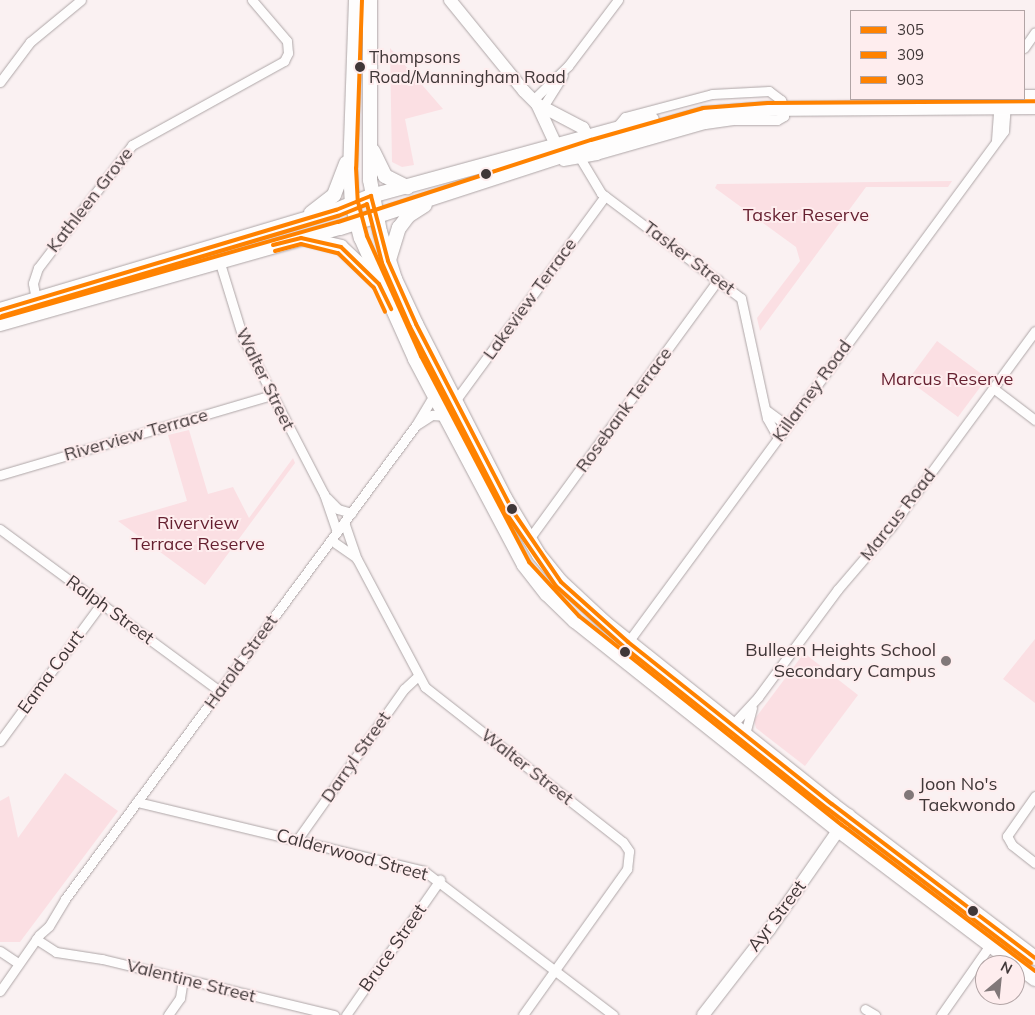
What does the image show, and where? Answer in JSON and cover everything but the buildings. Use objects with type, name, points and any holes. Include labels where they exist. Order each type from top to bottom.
[{"type":"main road","points":[[356,0],[350,143],[352,203],[356,222],[379,284],[434,395],[514,547],[547,594],[575,621],[838,830],[1035,979]]},
{"type":"main road","points":[[370,0],[368,131],[371,196],[388,261],[416,324],[455,401],[529,539],[573,595],[628,642],[848,815],[1035,958]]},
{"type":"main road","points":[[0,324],[38,306],[371,196],[704,114],[783,105],[865,100]]},
{"type":"main road","points":[[591,141],[614,130],[710,104],[1003,103],[1035,107]]},
{"type":"main road","points":[[368,131],[381,171],[389,179],[407,187]]},
{"type":"main road","points":[[295,222],[334,195],[342,178],[350,143]]},
{"type":"main road","points":[[0,310],[38,306],[302,238],[551,162],[561,150]]},
{"type":"main road","points":[[388,261],[395,235],[403,221],[443,196]]},
{"type":"main road","points":[[302,238],[340,247],[379,284]]},
{"type":"street","points":[[0,82],[30,42],[81,0]]},
{"type":"street","name":"Kathleen Grove","points":[[38,306],[33,283],[38,268],[132,144],[280,64],[288,53],[286,41],[252,0]]},
{"type":"street","points":[[442,0],[465,22],[539,105],[561,150]]},
{"type":"street","points":[[450,0],[465,22]]},
{"type":"street","points":[[539,105],[618,0]]},
{"type":"street","points":[[1025,47],[1035,32]]},
{"type":"street","points":[[539,105],[568,66]]},
{"type":"street","name":"Killarney Road","points":[[628,642],[1006,128],[1003,103]]},
{"type":"street","points":[[539,105],[583,128],[591,141]]},
{"type":"street","points":[[551,162],[580,158],[705,124],[735,120],[777,120],[784,116],[783,105]]},
{"type":"street","name":"Tasker Street","points":[[580,158],[605,196],[742,300],[769,424],[778,438]]},
{"type":"street","name":"Lakeview Terrace","points":[[455,401],[605,196]]},
{"type":"street","name":"Walter Street","points":[[219,260],[240,332],[324,494],[337,532]]},
{"type":"street","name":"Rosebank Terrace","points":[[529,539],[718,280]]},
{"type":"street","name":"Marcus Road","points":[[727,740],[734,724],[758,697],[832,596],[891,527],[1035,331]]},
{"type":"street","points":[[993,388],[1035,420]]},
{"type":"street","name":"Riverview Terrace","points":[[0,475],[272,395]]},
{"type":"street","name":"Harold Street","points":[[0,991],[14,968],[36,939],[49,926],[65,899],[416,425],[434,395]]},
{"type":"street","points":[[766,410],[787,425]]},
{"type":"street","points":[[416,425],[427,417],[446,416]]},
{"type":"street","name":"Walter Street","points":[[324,494],[338,509],[351,513]]},
{"type":"street","name":"Walter Street","points":[[344,522],[357,559],[418,676],[430,692],[623,842],[629,851],[627,868],[555,970]]},
{"type":"street","name":"Ralph Street","points":[[0,529],[220,691]]},
{"type":"street","name":"Walter Street","points":[[331,540],[348,549],[357,559]]},
{"type":"street","name":"Eama Court","points":[[0,741],[101,604]]},
{"type":"street","name":"Darryl Street","points":[[297,840],[404,689],[418,676]]},
{"type":"street","name":"Marcus Road","points":[[745,734],[748,716],[758,697]]},
{"type":"street","points":[[1035,796],[1007,839],[1035,863]]},
{"type":"street","name":"Calderwood Street","points":[[137,802],[419,869],[440,880],[613,1015]]},
{"type":"street","name":"Ayr Street","points":[[703,1015],[739,964],[769,930],[848,815]]},
{"type":"street","name":"Bruce Street","points":[[346,1015],[440,880]]},
{"type":"street","name":"Valentine Street","points":[[36,939],[53,951],[183,979],[334,1015]]},
{"type":"street","points":[[941,1015],[990,945]]},
{"type":"street","points":[[0,951],[14,968]]},
{"type":"street","points":[[0,957],[14,968]]},
{"type":"street","name":"Harold Street","points":[[0,982],[14,968]]},
{"type":"street","points":[[523,1015],[555,970]]},
{"type":"street","points":[[168,1015],[180,998],[183,979]]},
{"type":"street","points":[[865,1008],[874,1015]]},
{"type":"green space","points":[[390,48],[443,109],[405,119],[414,165],[402,167],[392,162]]},
{"type":"green space","name":"Tasker Reserve","points":[[952,181],[948,187],[866,187],[760,331],[757,318],[800,261],[796,247],[715,188],[717,184]]},
{"type":"green space","name":"Marcus Reserve","points":[[937,341],[987,378],[958,417],[908,380]]},
{"type":"green space","name":"Riverview Terrace Reserve","points":[[189,430],[208,494],[233,487],[249,518],[293,458],[295,463],[205,585],[118,521],[187,501],[168,435]]},
{"type":"green space","points":[[1035,639],[1035,703],[1003,679]]},
{"type":"green space","points":[[804,653],[858,695],[805,766],[756,728],[754,720]]},
{"type":"green space","points":[[65,773],[118,811],[20,942],[0,942],[0,801],[9,796],[18,838]]},
{"type":"transit line","name":"903","points":[[362,0],[356,168],[358,202],[367,236],[421,356],[529,562],[579,616],[842,825],[1035,971]]},
{"type":"transit line","points":[[0,318],[338,222],[591,140],[703,108],[768,103],[1035,101]]},
{"type":"transit line","name":"305","points":[[0,310],[336,210],[371,196],[388,261],[416,324],[514,513],[561,582],[628,642],[832,804],[1035,958]]},
{"type":"transit line","name":"309","points":[[2,316],[338,216],[367,204],[382,263],[410,327],[508,516],[556,586],[624,647],[828,809],[1031,963]]},
{"type":"transit line","name":"305","points":[[273,245],[301,238],[341,247],[379,284],[391,309]]},
{"type":"transit line","name":"309","points":[[275,251],[301,244],[338,253],[374,288],[385,312]]},
{"type":"place","name":"Thompsons Road/Manningham Road","points":[[360,67]]},
{"type":"place","name":"Bulleen Heights School Secondary Campus","points":[[946,661]]},
{"type":"place","name":"Joon No's Taekwondo","points":[[909,795]]}]
